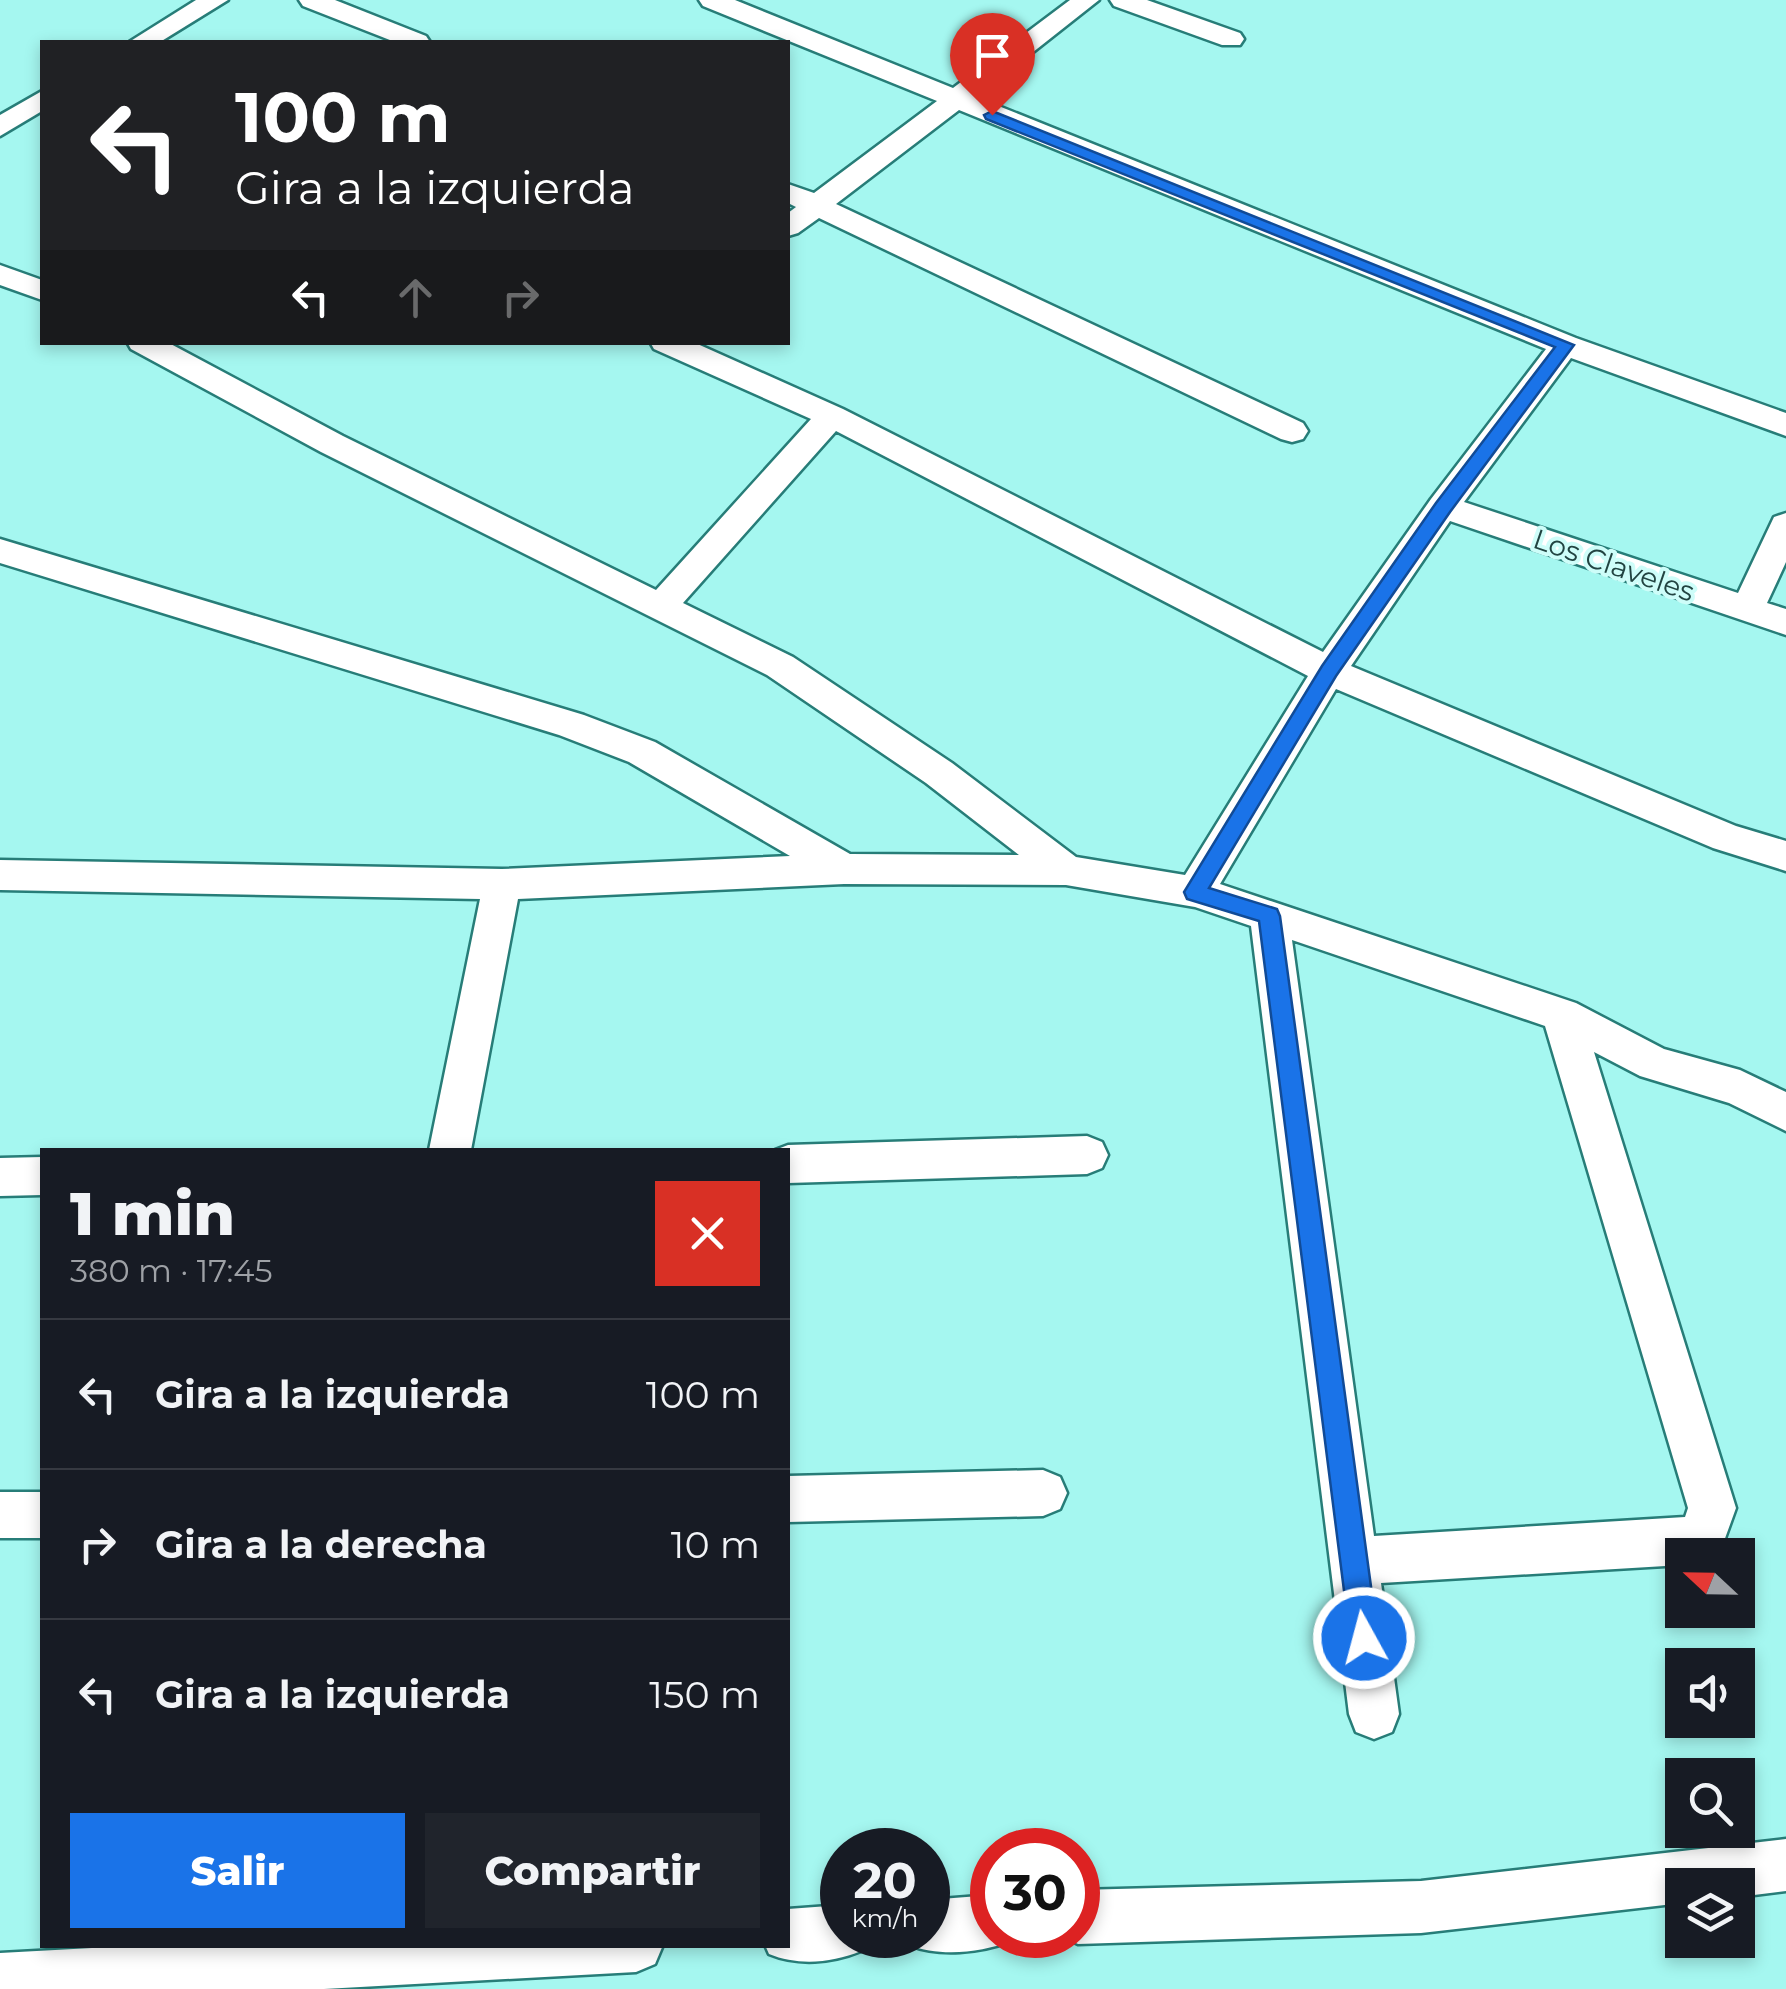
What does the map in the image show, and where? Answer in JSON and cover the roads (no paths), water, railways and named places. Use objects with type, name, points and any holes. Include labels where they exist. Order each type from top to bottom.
[{"type":"street","points":[[145,40],[215,0]]},
{"type":"street","points":[[312,0],[412,40]]},
{"type":"street","points":[[712,0],[1566,345],[1786,425]]},
{"type":"street","points":[[790,223],[801,198],[956,101],[1086,0]]},
{"type":"street","points":[[1123,0],[1231,39]]},
{"type":"street","points":[[0,89],[38,102]]},
{"type":"street","points":[[0,128],[38,102]]},
{"type":"street","points":[[801,198],[1292,432]]},
{"type":"street","points":[[0,274],[40,290]]},
{"type":"street","points":[[148,345],[332,444],[662,604],[780,666],[857,715],[1066,870]]},
{"type":"street","points":[[672,345],[832,416],[1329,671],[1726,838],[1786,856]]},
{"type":"street","points":[[1195,892],[1329,671],[1443,507],[1566,345]]},
{"type":"street","points":[[662,604],[832,416]]},
{"type":"street","name":"Los Claveles","points":[[1443,507],[1786,622]]},
{"type":"street","points":[[1748,610],[1786,525]]},
{"type":"street","points":[[0,551],[571,725],[624,745],[844,869]]},
{"type":"street","points":[[0,875],[502,884],[844,869],[1066,870],[1195,892],[1269,916],[1562,1015],[1654,1064],[1740,1088],[1786,1113]]},
{"type":"street","points":[[450,1148],[502,884]]},
{"type":"street","points":[[1269,916],[1374,1714]]},
{"type":"street","points":[[1354,1562],[1701,1540],[1712,1508],[1562,1015]]},
{"type":"street","points":[[790,1164],[1088,1155]]},
{"type":"street","points":[[0,1177],[40,1176]]},
{"type":"street","points":[[790,1500],[1042,1493]]},
{"type":"street","points":[[0,1515],[40,1514]]},
{"type":"street","points":[[1100,1916],[1420,1907],[1786,1866]]},
{"type":"street","points":[[790,1935],[820,1933]]},
{"type":"street","points":[[0,1980],[589,1948]]}]
